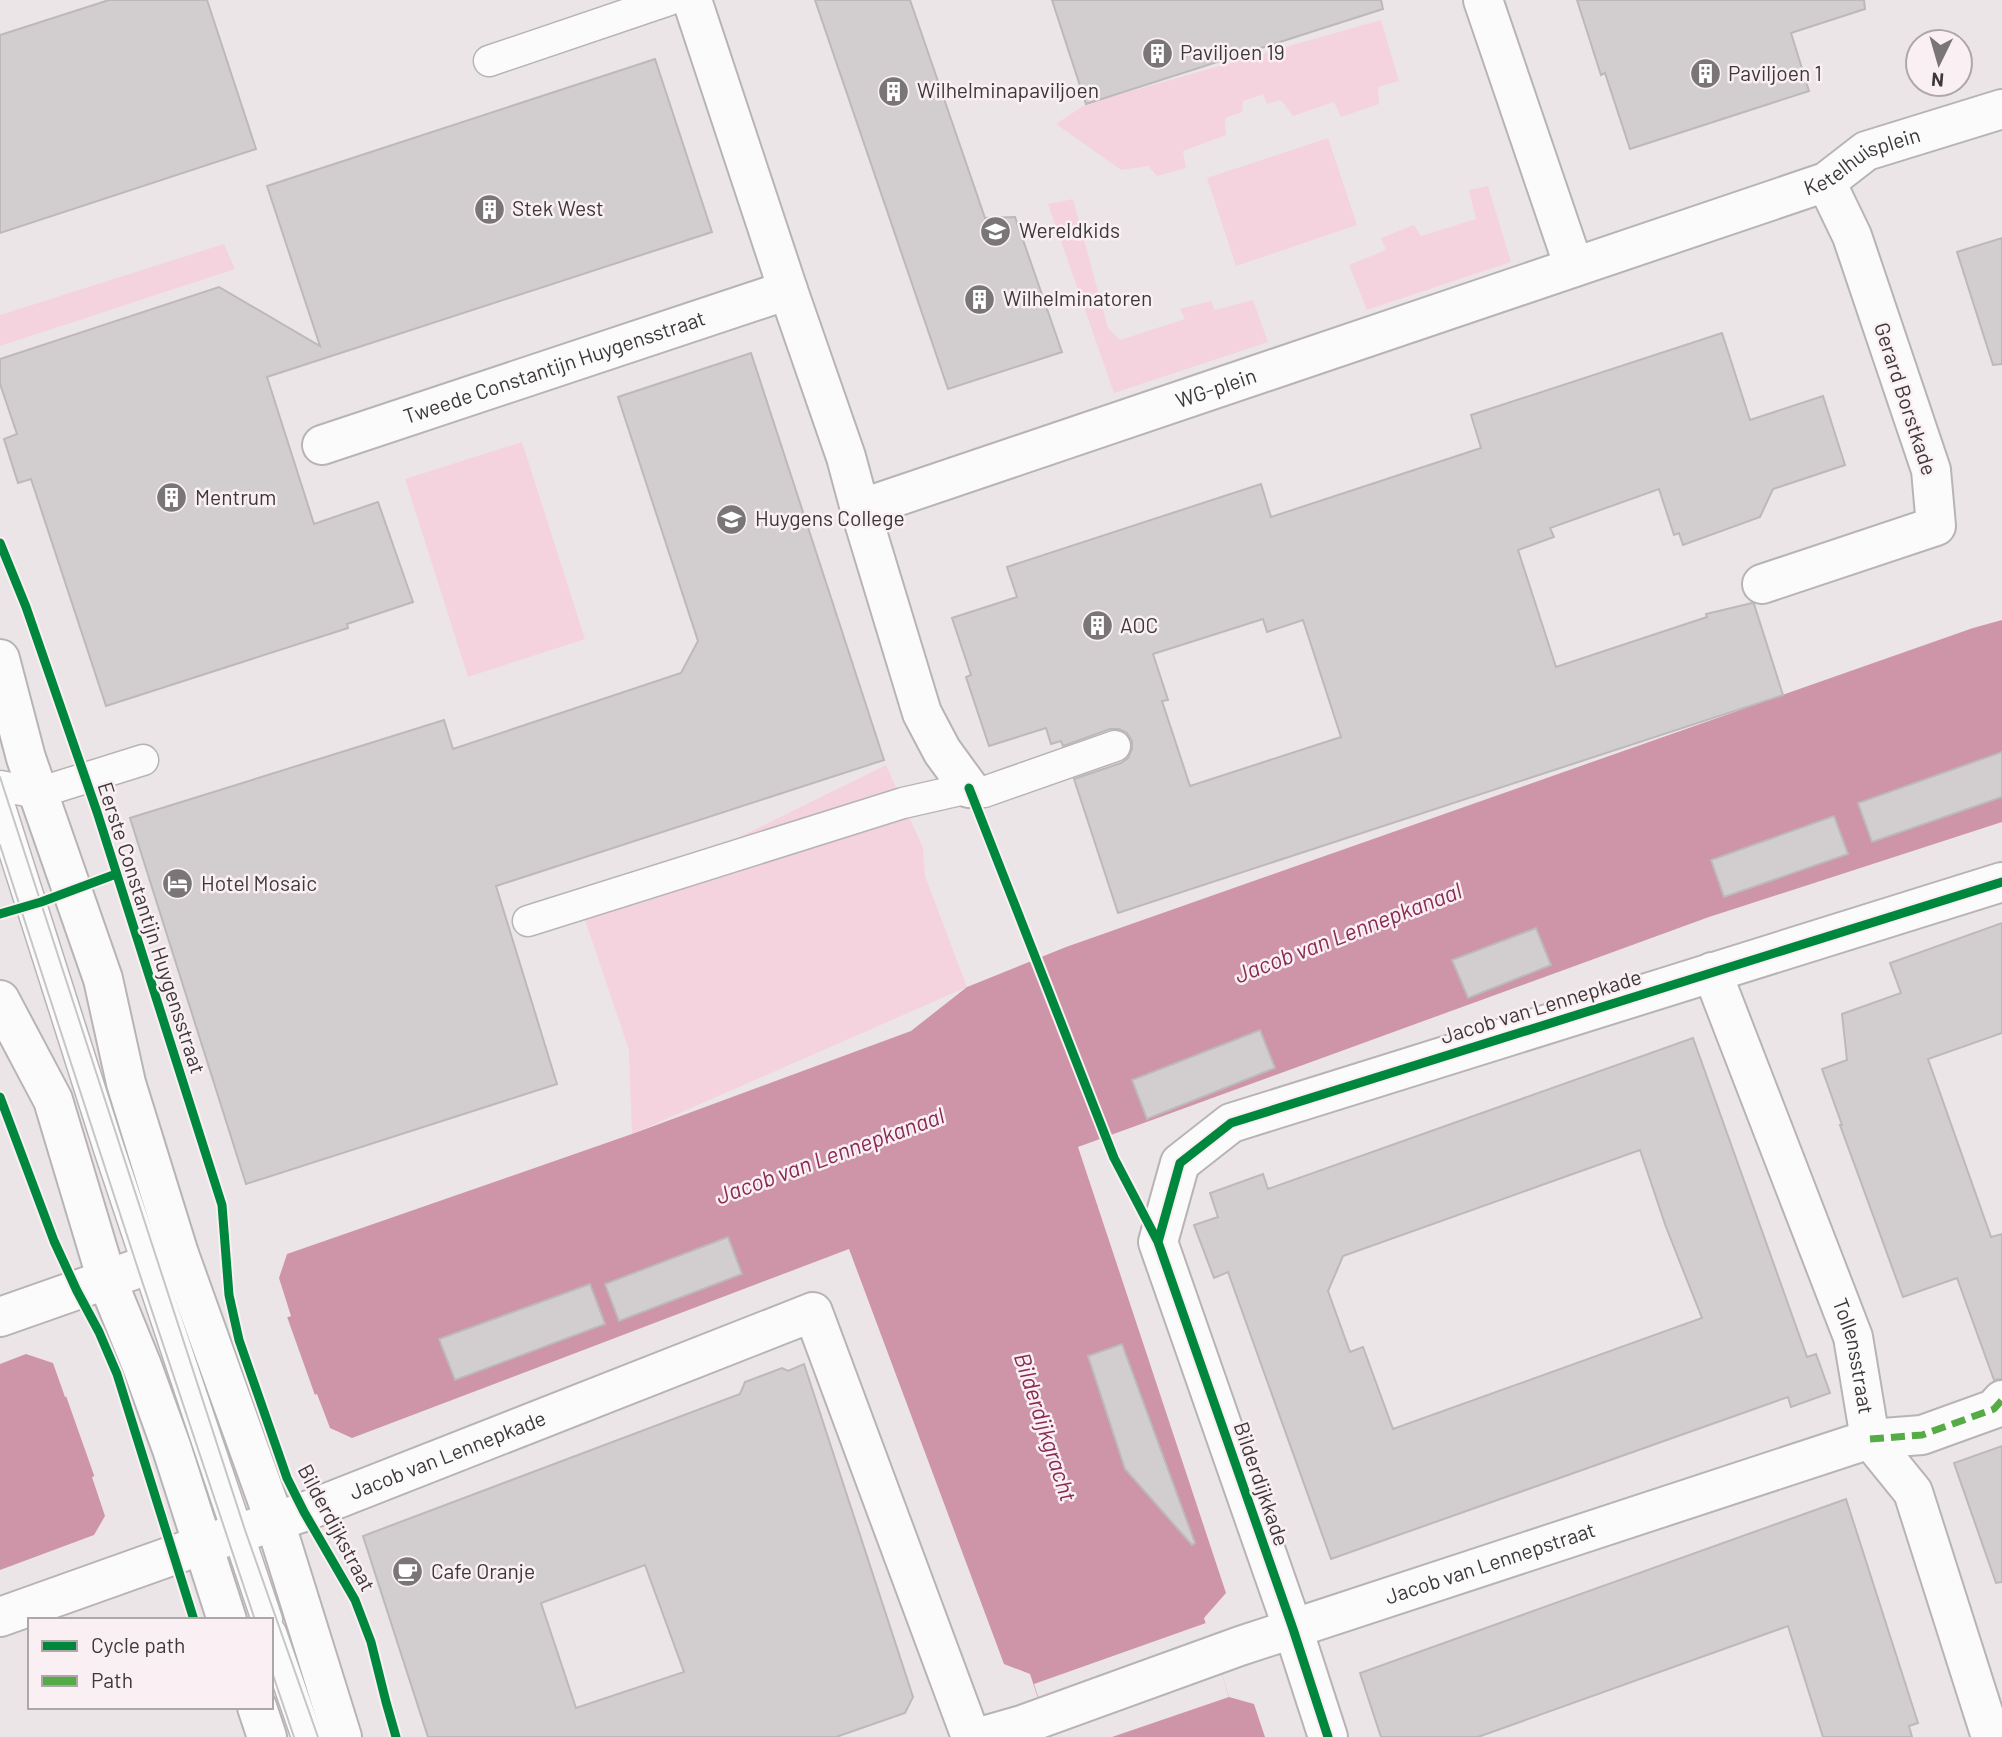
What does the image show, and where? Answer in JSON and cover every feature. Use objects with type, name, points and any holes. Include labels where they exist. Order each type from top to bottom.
[{"type":"street","points":[[692,0],[846,457],[922,713],[942,751],[970,788]]},
{"type":"street","points":[[1483,0],[1574,267]]},
{"type":"street","name":"Ketelhuisplein","points":[[1725,216],[1826,182],[1866,151],[2002,109]]},
{"type":"street","name":"Gerard Borstkade","points":[[1762,584],[1936,526],[1931,470],[1852,236],[1826,182]]},
{"type":"street","name":"WG-plein","points":[[860,509],[1725,216]]},
{"type":"street","name":"Tweede Constantijn Huygensstraat","points":[[322,445],[788,290]]},
{"type":"street","points":[[0,659],[26,758],[103,979],[163,1260],[176,1353],[206,1437],[275,1522],[342,1737]]},
{"type":"street","name":"Jacob van Lennepkade","points":[[1158,1242],[1180,1163],[1231,1123],[2002,882]]},
{"type":"street","name":"Tollensstraat","points":[[1712,972],[1853,1338],[1870,1439],[1913,1492],[1992,1737]]},
{"type":"street","points":[[0,1000],[53,1100],[107,1280],[176,1353],[206,1437],[205,1544],[226,1618]]},
{"type":"street","name":"Bilderdijkkade","points":[[1158,1242],[1328,1737]]},
{"type":"street","points":[[0,1317],[163,1260]]},
{"type":"street","name":"Jacob van Lennepkade","points":[[0,1616],[275,1522],[813,1312],[971,1737]]},
{"type":"street","name":"Jacob van Lennepstraat","points":[[980,1737],[1240,1646],[1870,1439],[1922,1435],[1994,1409],[2002,1401]]},
{"type":"street","points":[[258,1709],[267,1737]]},
{"type":"lane","points":[[489,61],[669,0]]},
{"type":"lane","points":[[528,921],[903,803],[970,788],[984,792],[1115,746]]},
{"type":"lane","points":[[0,786],[38,793],[143,760]]},
{"type":"lane","points":[[0,807],[163,1260]]},
{"type":"lane","points":[[205,1544],[265,1618]]},
{"type":"lane","points":[[273,1639],[307,1737]]},
{"type":"shaded area","points":[[1381,20],[1399,81],[1378,87],[1379,104],[1341,117],[1334,102],[1293,116],[1281,100],[1267,104],[1263,94],[1243,101],[1242,112],[1225,118],[1226,135],[1183,151],[1186,168],[1157,176],[1148,166],[1121,170],[1056,124],[1086,104]]},
{"type":"shaded area","points":[[1328,138],[1357,225],[1236,266],[1207,178]]},
{"type":"shaded area","points":[[1488,186],[1511,262],[1367,310],[1349,265],[1386,250],[1381,238],[1414,225],[1421,236],[1476,219],[1469,190]]},
{"type":"shaded area","points":[[1073,199],[1108,328],[1120,340],[1185,319],[1180,309],[1211,301],[1215,310],[1253,300],[1268,342],[1114,393],[1048,204]]},
{"type":"shaded area","points":[[224,244],[235,269],[0,346],[0,315]]},
{"type":"shaded area","points":[[522,442],[585,639],[468,677],[405,479]]},
{"type":"shaded area","points":[[886,765],[923,848],[925,876],[967,987],[632,1134],[629,1050],[583,914]]},
{"type":"water","points":[[2002,620],[2002,822],[1709,917],[1078,1147],[1226,1593],[1204,1618],[1229,1697],[1254,1704],[1265,1737],[1051,1737],[1030,1674],[1004,1664],[849,1249],[352,1438],[330,1428],[317,1394],[92,1477],[105,1516],[94,1535],[0,1570],[0,1364],[26,1354],[53,1363],[65,1397],[291,1316],[279,1278],[287,1254],[632,1134],[911,1031],[967,987],[1066,947]]},
{"type":"pier","points":[[286,1314],[316,1398],[95,1478],[65,1393]]},
{"type":"pier","points":[[1206,1623],[1229,1697],[1112,1737],[1051,1737],[1034,1684]]},
{"type":"building","points":[[109,0],[207,0],[256,149],[0,233],[0,35]]},
{"type":"building","points":[[815,0],[910,0],[985,218],[1015,217],[1062,352],[948,389]]},
{"type":"building","name":"Paviljoen 19","points":[[1052,0],[1381,0],[1383,9],[1086,104]]},
{"type":"building","name":"Paviljoen 1","points":[[1577,0],[1864,0],[1865,9],[1791,33],[1809,91],[1630,149],[1605,73],[1601,75]]},
{"type":"building","points":[[655,59],[712,232],[267,377],[314,524],[378,502],[413,602],[347,624],[348,628],[106,706],[31,479],[18,483],[4,439],[17,434],[0,384],[0,359],[219,287],[320,346],[267,186]]},
{"type":"building","points":[[2002,238],[2002,364],[1993,365],[1957,252]]},
{"type":"building","name":"AOC","points":[[1722,333],[1750,420],[1823,396],[1845,465],[1773,489],[1760,517],[1683,545],[1679,533],[1674,535],[1659,489],[1550,528],[1554,537],[1518,550],[1556,667],[1707,617],[1706,614],[1752,603],[1783,695],[1118,913],[1074,779],[1121,763],[1128,758],[1132,741],[1127,733],[1110,729],[1063,746],[1061,741],[1051,744],[1046,728],[989,746],[966,677],[971,675],[952,618],[1017,597],[1007,567],[1261,484],[1271,517],[1481,448],[1471,415]],"holes":[[[1263,619],[1267,632],[1303,620],[1341,737],[1190,786],[1162,701],[1168,700],[1153,654]]]},
{"type":"building","points":[[751,353],[884,760],[496,886],[557,1084],[246,1184],[130,818],[444,720],[453,749],[681,673],[698,641],[618,397]]},
{"type":"building","points":[[2002,752],[2002,797],[1872,842],[1858,803]]},
{"type":"building","points":[[1834,816],[1848,854],[1724,897],[1711,860]]},
{"type":"building","points":[[2002,923],[2002,1033],[1928,1059],[1991,1237],[2002,1234],[2002,1379],[1994,1380],[1957,1278],[1903,1297],[1822,1069],[1847,1060],[1842,1014],[1901,993],[1890,963]]},
{"type":"building","points":[[1536,928],[1551,965],[1468,998],[1452,960]]},
{"type":"building","points":[[1260,1030],[1275,1068],[1147,1119],[1132,1080]]},
{"type":"building","points":[[1693,1038],[1807,1357],[1816,1354],[1830,1393],[1791,1407],[1788,1397],[1331,1559],[1228,1272],[1214,1278],[1194,1225],[1218,1217],[1210,1193],[1263,1174],[1268,1189]],"holes":[[[1640,1150],[1666,1227],[1702,1318],[1393,1429],[1363,1347],[1350,1352],[1328,1291],[1343,1256]]]},
{"type":"building","points":[[728,1237],[742,1274],[619,1321],[605,1284]]},
{"type":"building","points":[[590,1284],[605,1324],[455,1380],[439,1339]]},
{"type":"building","points":[[1122,1344],[1195,1543],[1192,1545],[1125,1469],[1088,1356]]},
{"type":"building","points":[[804,1364],[913,1697],[905,1713],[836,1737],[428,1737],[363,1536],[740,1394],[745,1382],[782,1368],[788,1371]],"holes":[[[645,1565],[684,1672],[576,1708],[541,1603]]]},
{"type":"building","points":[[2002,1446],[2002,1582],[1996,1583],[1954,1463]]},
{"type":"building","points":[[1846,1499],[1918,1723],[1909,1726],[1912,1737],[1823,1737],[1788,1626],[1478,1737],[1381,1737],[1360,1673]]},
{"type":"tram line","points":[[0,777],[245,1530],[318,1737]]},
{"type":"tram line","points":[[0,845],[254,1618]]},
{"type":"tram line","points":[[273,1675],[294,1737]]},
{"type":"marked path","points":[[1870,1439],[1922,1435],[1994,1409],[2002,1400]]},
{"type":"cycle path","name":"Eerste Constantijn Huygensstraat","points":[[0,543],[26,607],[97,812],[222,1205],[229,1295],[239,1340],[287,1478],[355,1600],[371,1642],[396,1737]]},
{"type":"cycle path","points":[[969,788],[1114,1158],[1158,1242],[1328,1737]]},
{"type":"cycle path","name":"Eerste Constantijn Huygensstraat","points":[[0,914],[116,874]]},
{"type":"cycle path","points":[[1158,1242],[1180,1163],[1231,1123],[2002,882]]},
{"type":"cycle path","points":[[0,1097],[54,1241],[117,1374],[193,1618]]},
{"type":"place","name":"Paviljoen 19","points":[[1157,53]]},
{"type":"place","name":"Paviljoen 1","points":[[1705,74]]},
{"type":"place","name":"Wilhelminapaviljoen","points":[[894,91]]},
{"type":"place","name":"Stek West","points":[[489,209]]},
{"type":"place","name":"Wereldkids","points":[[996,231]]},
{"type":"place","name":"Wilhelminatoren","points":[[980,299]]},
{"type":"place","name":"Mentrum","points":[[172,498]]},
{"type":"place","name":"Huygens College","points":[[732,519]]},
{"type":"place","name":"AOC","points":[[1097,626]]},
{"type":"place","name":"Hotel Mosaic","points":[[178,884]]},
{"type":"place","name":"Cafe Oranje","points":[[408,1572]]},
{"type":"water label","name":"Jacob van Lennepkanaal","points":[[1348,933]]},
{"type":"water label","name":"Jacob van Lennepkanaal","points":[[830,1156]]},
{"type":"water label","name":"Bilderdijkgracht","points":[[1045,1427]]}]
